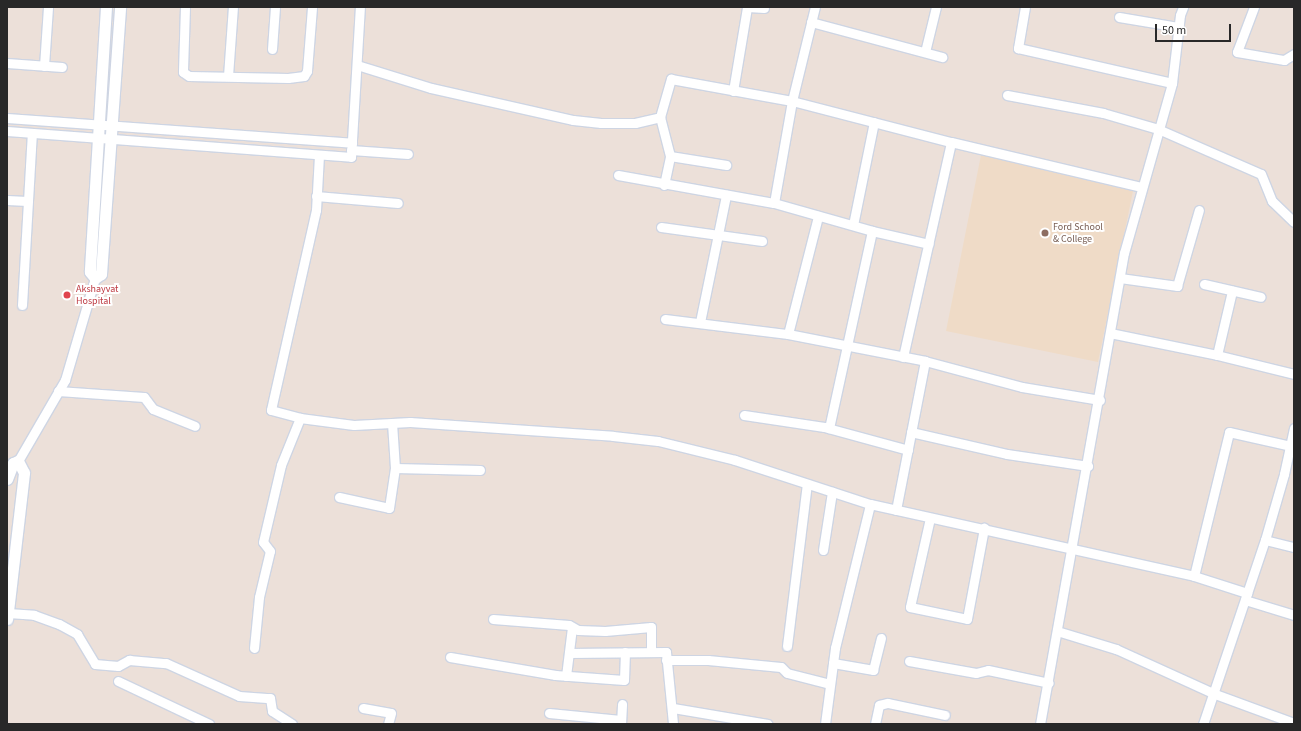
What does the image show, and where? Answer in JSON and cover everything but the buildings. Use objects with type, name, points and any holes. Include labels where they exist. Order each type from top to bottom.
[{"type":"street","points":[[44,66],[48,7]]},
{"type":"street","points":[[95,278],[90,272],[106,7]]},
{"type":"street","points":[[7,479],[13,463],[18,461],[58,391],[74,351],[95,278],[101,274],[120,7]]},
{"type":"street","points":[[185,7],[184,72],[189,76],[304,76],[307,71],[312,7]]},
{"type":"street","points":[[228,76],[233,7]]},
{"type":"street","points":[[272,50],[275,7]]},
{"type":"street","points":[[351,150],[360,7]]},
{"type":"street","points":[[733,91],[747,7],[764,8]]},
{"type":"street","points":[[774,204],[792,101],[815,7]]},
{"type":"street","points":[[924,52],[936,7]]},
{"type":"street","points":[[1025,7],[1018,48],[1172,83]]},
{"type":"street","points":[[1040,724],[1049,683],[1100,400],[1120,278],[1141,187],[1172,83],[1178,27],[1183,7]]},
{"type":"street","points":[[1254,7],[1237,52],[1284,60],[1294,54]]},
{"type":"street","points":[[1119,17],[1178,27]]},
{"type":"street","points":[[811,22],[942,57]]},
{"type":"street","points":[[7,63],[62,67]]},
{"type":"street","points":[[356,65],[432,88],[573,120],[619,124],[648,121],[660,117]]},
{"type":"street","points":[[664,185],[670,156],[660,117],[671,79],[792,101],[951,142],[1141,187]]},
{"type":"street","points":[[1007,95],[1103,113],[1158,128],[1262,174],[1272,201],[1294,222]]},
{"type":"street","points":[[7,118],[112,126],[351,150],[408,154]]},
{"type":"street","points":[[853,225],[874,122]]},
{"type":"street","points":[[7,131],[319,154],[351,150]]},
{"type":"street","points":[[22,305],[32,133]]},
{"type":"street","points":[[903,357],[951,142]]},
{"type":"street","points":[[319,154],[316,210],[271,410],[300,418],[354,425],[392,423],[614,436],[658,441],[735,460],[870,504],[930,518],[984,528],[1194,576],[1294,615]]},
{"type":"street","points":[[670,156],[726,165]]},
{"type":"street","points":[[618,175],[664,185],[774,204],[872,231],[929,244]]},
{"type":"street","points":[[700,322],[726,195]]},
{"type":"street","points":[[316,196],[398,202]]},
{"type":"street","points":[[7,200],[27,202]]},
{"type":"street","points":[[1120,278],[1177,286],[1198,210]]},
{"type":"street","points":[[788,334],[818,216]]},
{"type":"street","points":[[661,227],[762,241]]},
{"type":"street","points":[[829,428],[872,231]]},
{"type":"street","points":[[1204,284],[1261,297]]},
{"type":"street","points":[[1217,355],[1232,291]]},
{"type":"street","points":[[665,319],[700,322],[788,334],[925,361],[1022,387],[1100,400]]},
{"type":"street","points":[[1110,334],[1217,355],[1294,374]]},
{"type":"street","points":[[896,510],[925,361]]},
{"type":"street","points":[[58,391],[144,397],[153,409],[195,426]]},
{"type":"street","points":[[744,415],[829,428],[908,450]]},
{"type":"street","points":[[254,648],[259,597],[270,551],[263,542],[280,465],[300,418]]},
{"type":"street","points":[[340,497],[389,508],[395,468],[392,423]]},
{"type":"street","points":[[1203,724],[1215,694],[1265,540],[1284,474],[1294,428]]},
{"type":"street","points":[[911,432],[1007,454],[1088,466]]},
{"type":"street","points":[[1194,576],[1229,432],[1291,446]]},
{"type":"street","points":[[18,461],[24,468],[24,473],[11,548],[7,616],[34,615],[59,624],[76,634],[95,664],[118,666],[129,660],[166,663],[239,696],[270,698],[272,711],[292,724]]},
{"type":"street","points":[[395,468],[480,470]]},
{"type":"street","points":[[1284,474],[1294,476]]},
{"type":"street","points":[[787,646],[807,484]]},
{"type":"street","points":[[823,550],[832,492]]},
{"type":"street","points":[[825,724],[833,663],[870,504]]},
{"type":"street","points":[[930,518],[910,608],[967,619],[984,528]]},
{"type":"street","points":[[1265,540],[1294,547]]},
{"type":"street","points":[[493,618],[572,627],[578,630],[605,631],[651,627],[651,651]]},
{"type":"street","points":[[566,676],[572,627]]},
{"type":"street","points":[[1058,631],[1116,649],[1215,694],[1294,723]]},
{"type":"street","points":[[833,663],[873,670],[881,638]]},
{"type":"street","points":[[450,658],[566,676],[624,680],[625,652]]},
{"type":"street","points":[[569,653],[666,652],[669,703],[673,708],[673,724]]},
{"type":"street","points":[[666,660],[708,660],[781,667],[787,673],[830,684]]},
{"type":"street","points":[[909,661],[976,673],[988,670],[1049,683]]},
{"type":"street","points":[[118,682],[209,724]]},
{"type":"street","points":[[875,724],[879,705],[888,703],[945,715]]},
{"type":"street","points":[[549,713],[621,722],[622,704]]},
{"type":"street","points":[[362,708],[391,713],[388,724]]},
{"type":"street","points":[[673,708],[768,724]]},
{"type":"shaded area","name":"Ford School & College","points":[[981,155],[1133,191],[1098,362],[946,331]]},
{"type":"place","name":"Ford School & College","points":[[1045,233]]},
{"type":"place","name":"Akshayvat Hospital","points":[[67,295]]}]
